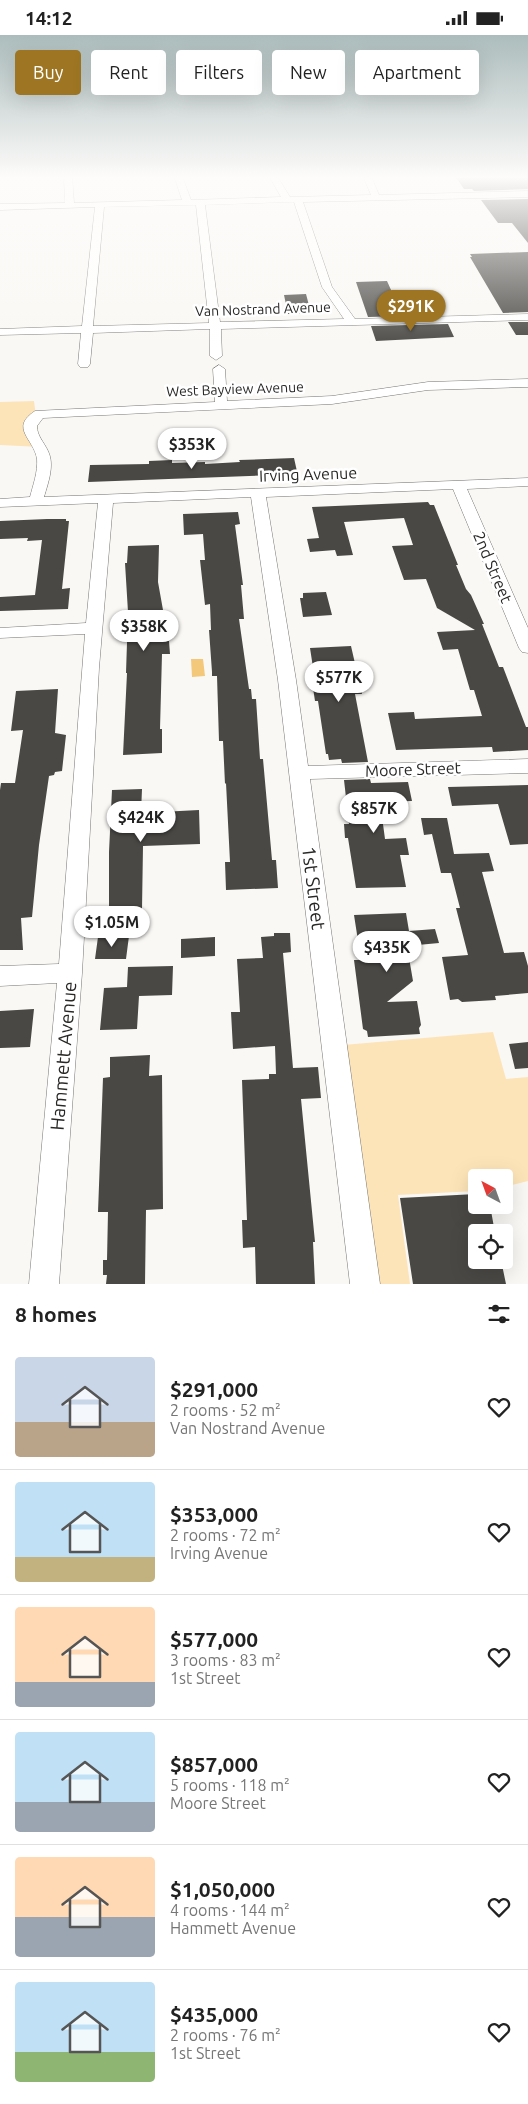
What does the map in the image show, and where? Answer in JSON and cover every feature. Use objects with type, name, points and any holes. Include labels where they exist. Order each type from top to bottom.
[{"type":"street","points":[[84,364],[97,234]]},
{"type":"street","points":[[204,234],[215,326],[216,356]]},
{"type":"street","points":[[309,234],[327,287],[351,321]]},
{"type":"street","name":"Van Nostrand Avenue","points":[[0,332],[528,317]]},
{"type":"street","points":[[219,369],[221,405]]},
{"type":"street","name":"West Bayview Avenue","points":[[36,502],[44,467],[40,447],[30,433],[30,426],[35,417],[47,412],[345,399],[428,386],[528,383]]},
{"type":"street","name":"Irving Avenue","points":[[0,503],[528,482]]},
{"type":"street","name":"2nd Street","points":[[458,485],[528,648]]},
{"type":"street","name":"1st Street","points":[[258,493],[281,638],[365,1284]]},
{"type":"street","name":"Hammett Avenue","points":[[44,1284],[70,973],[94,628],[106,499]]},
{"type":"street","points":[[0,633],[94,628]]},
{"type":"street","name":"Moore Street","points":[[299,773],[528,766]]},
{"type":"street","points":[[0,976],[70,973]]},
{"type":"shaded area","points":[[34,401],[40,447],[0,445],[0,402]]},
{"type":"shaded area","points":[[191,659],[203,659],[205,676],[192,677]]},
{"type":"shaded area","points":[[493,1032],[506,1079],[528,1077],[528,1181],[513,1185],[513,1169],[468,1169],[468,1191],[398,1195],[410,1284],[377,1284],[343,1045]]},
{"type":"building","points":[[521,234],[528,234],[528,243]]},
{"type":"building","points":[[528,252],[528,312],[503,313],[470,254]]},
{"type":"building","points":[[387,281],[396,301],[430,300],[431,302],[436,302],[442,315],[368,317],[356,282]]},
{"type":"building","points":[[306,294],[311,313],[288,314],[284,295]]},
{"type":"building","points":[[508,322],[528,322],[528,335],[516,335]]},
{"type":"building","points":[[448,324],[454,337],[376,341],[371,326]]},
{"type":"building","points":[[294,458],[298,476],[274,477],[273,475],[88,482],[90,465],[149,464],[149,461],[172,460],[172,463],[205,462],[205,464],[240,462],[239,460]]},
{"type":"building","points":[[428,502],[430,505],[434,505],[466,589],[471,595],[484,624],[482,624],[499,667],[503,667],[526,727],[528,727],[528,750],[493,752],[492,747],[396,750],[388,713],[414,712],[415,719],[482,716],[474,690],[470,690],[458,649],[443,650],[437,632],[475,630],[437,608],[426,579],[404,580],[392,546],[413,545],[404,518],[344,522],[353,555],[337,556],[335,550],[310,552],[307,539],[319,538],[312,507]]},
{"type":"building","points":[[238,512],[240,524],[235,525],[243,585],[241,585],[244,619],[239,619],[249,689],[251,689],[252,699],[256,699],[260,759],[263,759],[272,860],[276,860],[278,888],[226,890],[225,862],[230,862],[226,783],[223,741],[219,741],[217,676],[212,676],[209,630],[211,630],[210,604],[205,605],[200,560],[205,560],[203,534],[184,535],[183,514]]},
{"type":"building","points":[[66,519],[66,521],[69,521],[62,589],[70,588],[68,609],[0,611],[0,597],[35,595],[42,540],[27,541],[28,538],[0,539],[0,521]]},
{"type":"building","points":[[159,545],[158,582],[163,610],[164,641],[169,641],[170,654],[162,654],[160,729],[162,729],[162,753],[123,755],[128,612],[125,563],[127,563],[128,546]]},
{"type":"building","points":[[326,592],[332,615],[303,617],[300,598],[303,598],[303,593]]},
{"type":"building","points":[[351,646],[362,694],[355,694],[368,762],[342,763],[341,759],[329,760],[328,754],[326,754],[318,701],[315,701],[311,675],[314,674],[310,648]]},
{"type":"building","points":[[58,689],[55,733],[66,735],[62,771],[55,772],[54,775],[49,776],[39,845],[32,917],[21,918],[23,950],[0,950],[0,790],[1,783],[15,783],[23,730],[11,731],[16,691]]},
{"type":"building","points":[[370,779],[371,783],[408,782],[412,801],[380,802],[385,839],[406,838],[409,855],[400,855],[406,887],[356,888],[348,838],[345,838],[344,824],[349,824],[344,780]]},
{"type":"building","points":[[528,785],[528,844],[510,845],[498,804],[452,806],[448,787]]},
{"type":"building","points":[[142,789],[141,813],[199,810],[200,844],[143,846],[142,909],[109,911],[112,790]]},
{"type":"building","points":[[421,818],[447,818],[454,854],[489,853],[494,871],[482,872],[504,953],[524,952],[528,966],[528,993],[495,996],[496,1000],[462,1002],[458,999],[450,1000],[442,957],[468,955],[456,908],[460,908],[451,873],[441,873],[432,834],[424,835]]},
{"type":"building","points":[[406,913],[409,931],[435,929],[439,943],[407,946],[413,981],[387,1002],[417,1001],[421,1025],[419,1028],[420,1034],[368,1037],[367,1031],[363,1029],[354,960],[361,960],[354,915]]},
{"type":"building","points":[[274,933],[290,933],[291,952],[283,953],[293,1068],[318,1067],[321,1098],[301,1099],[315,1242],[313,1242],[315,1284],[256,1284],[255,1247],[243,1248],[242,1220],[247,1220],[242,1080],[269,1079],[269,1074],[276,1074],[275,1046],[233,1049],[231,1012],[240,1012],[237,959],[263,958],[261,937],[274,936]]},
{"type":"building","points":[[129,936],[126,959],[95,959],[98,937]]},
{"type":"building","points":[[215,937],[215,956],[181,958],[181,939]]},
{"type":"building","points":[[173,966],[172,995],[139,996],[137,1029],[100,1030],[104,988],[127,987],[128,967]]},
{"type":"building","points":[[34,1009],[30,1047],[0,1048],[0,1011]]},
{"type":"building","points":[[528,1042],[528,1068],[515,1069],[509,1044]]},
{"type":"building","points":[[150,1055],[149,1076],[162,1075],[163,1209],[146,1210],[145,1284],[106,1284],[107,1275],[103,1275],[103,1260],[107,1260],[108,1212],[98,1212],[103,1078],[110,1077],[110,1057]]},
{"type":"building","points":[[468,1194],[468,1214],[492,1214],[493,1224],[468,1224],[468,1269],[503,1269],[506,1284],[413,1284],[400,1198]]}]
